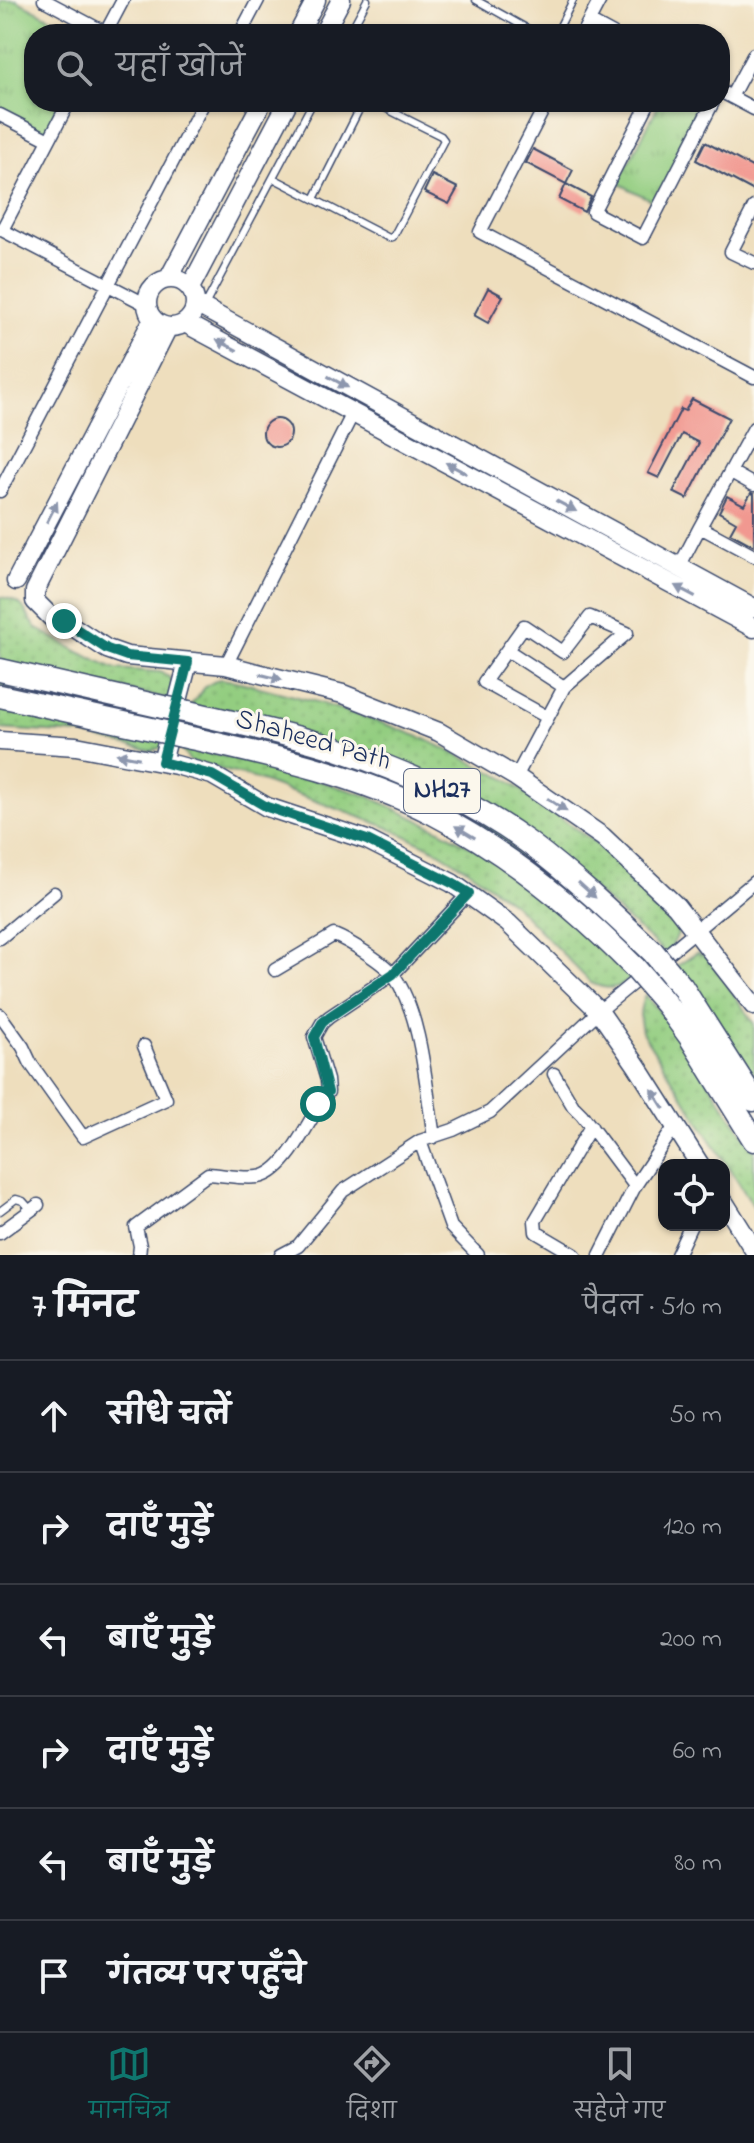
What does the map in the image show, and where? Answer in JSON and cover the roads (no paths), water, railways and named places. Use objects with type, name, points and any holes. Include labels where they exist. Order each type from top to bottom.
[{"type":"highway","name":"Shaheed Path","points":[[0,670],[333,747],[440,790],[526,841],[570,875],[653,952],[682,987],[754,1100]]},
{"type":"highway","name":"Shaheed Path","points":[[0,696],[325,771],[430,812],[512,861],[544,885],[635,968],[690,1037],[754,1140]]},
{"type":"street","points":[[44,0],[88,24]]},
{"type":"street","points":[[111,24],[123,0]]},
{"type":"street","points":[[245,24],[258,0]]},
{"type":"street","points":[[303,24],[316,0]]},
{"type":"street","points":[[328,24],[341,0]]},
{"type":"street","points":[[587,24],[600,0]]},
{"type":"street","points":[[589,21],[595,24]]},
{"type":"street","points":[[730,87],[754,54]]},
{"type":"street","points":[[730,97],[754,109]]},
{"type":"street","points":[[64,112],[1,229],[108,285],[163,319],[353,413],[754,628]]},
{"type":"street","points":[[0,491],[199,112]]},
{"type":"street","points":[[169,278],[257,112]]},
{"type":"street","points":[[163,319],[190,319],[283,112]]},
{"type":"street","points":[[542,112],[480,232],[754,377]]},
{"type":"street","points":[[644,112],[593,212],[643,238],[708,112]]},
{"type":"street","points":[[0,115],[49,140]]},
{"type":"street","points":[[754,207],[731,252],[754,263]]},
{"type":"street","points":[[163,319],[147,296],[159,281],[178,279],[196,300],[754,608]]},
{"type":"street","points":[[163,319],[8,581],[45,594],[64,613],[64,621],[107,649],[127,656],[226,665],[343,694],[439,732],[516,777],[603,837],[676,906],[754,1006]]},
{"type":"street","points":[[35,591],[163,319]]},
{"type":"street","points":[[226,665],[353,413]]},
{"type":"street","points":[[679,567],[754,428]]},
{"type":"street","points":[[731,472],[754,485]]},
{"type":"street","points":[[700,527],[754,556]]},
{"type":"street","points":[[516,777],[564,687],[627,633],[590,617],[563,652],[524,626],[484,682],[547,717]]},
{"type":"street","points":[[507,650],[564,687]]},
{"type":"street","points":[[162,762],[188,662]]},
{"type":"street","points":[[0,741],[76,746],[212,775],[267,807],[367,840],[469,893],[508,923],[599,1011],[696,1159]]},
{"type":"street","points":[[281,1255],[298,1246],[343,1191],[420,1141],[453,1130],[490,1112],[599,1011],[754,882]]},
{"type":"street","points":[[3,930],[54,893]]},
{"type":"street","points":[[139,1255],[136,1227],[208,1174],[261,1177],[274,1169],[301,1140],[318,1104],[328,1092],[314,1037],[322,1023],[393,974],[469,893]]},
{"type":"street","points":[[275,970],[334,935],[348,940],[393,974],[415,1023],[434,1137]]},
{"type":"street","points":[[0,1015],[83,1137],[166,1099],[144,1046]]},
{"type":"street","points":[[554,1074],[573,1106],[635,1186]]},
{"type":"street","points":[[575,1255],[536,1232],[535,1221],[591,1126]]},
{"type":"street","points":[[600,1255],[635,1186],[675,1126]]},
{"type":"street","points":[[420,1141],[451,1227],[478,1255]]},
{"type":"street","points":[[0,1233],[34,1207]]},
{"type":"street","points":[[730,1212],[754,1253]]},
{"type":"street","points":[[677,1255],[688,1231]]},
{"type":"lane","points":[[354,24],[367,0]]},
{"type":"lane","points":[[476,0],[519,24]]},
{"type":"lane","points":[[561,24],[573,0]]},
{"type":"lane","points":[[196,300],[273,178],[308,112]]},
{"type":"lane","points":[[314,199],[358,112]]},
{"type":"lane","points":[[273,178],[389,238],[395,234],[444,140],[393,112]]},
{"type":"lane","points":[[0,1211],[16,1199],[34,1207]]}]
